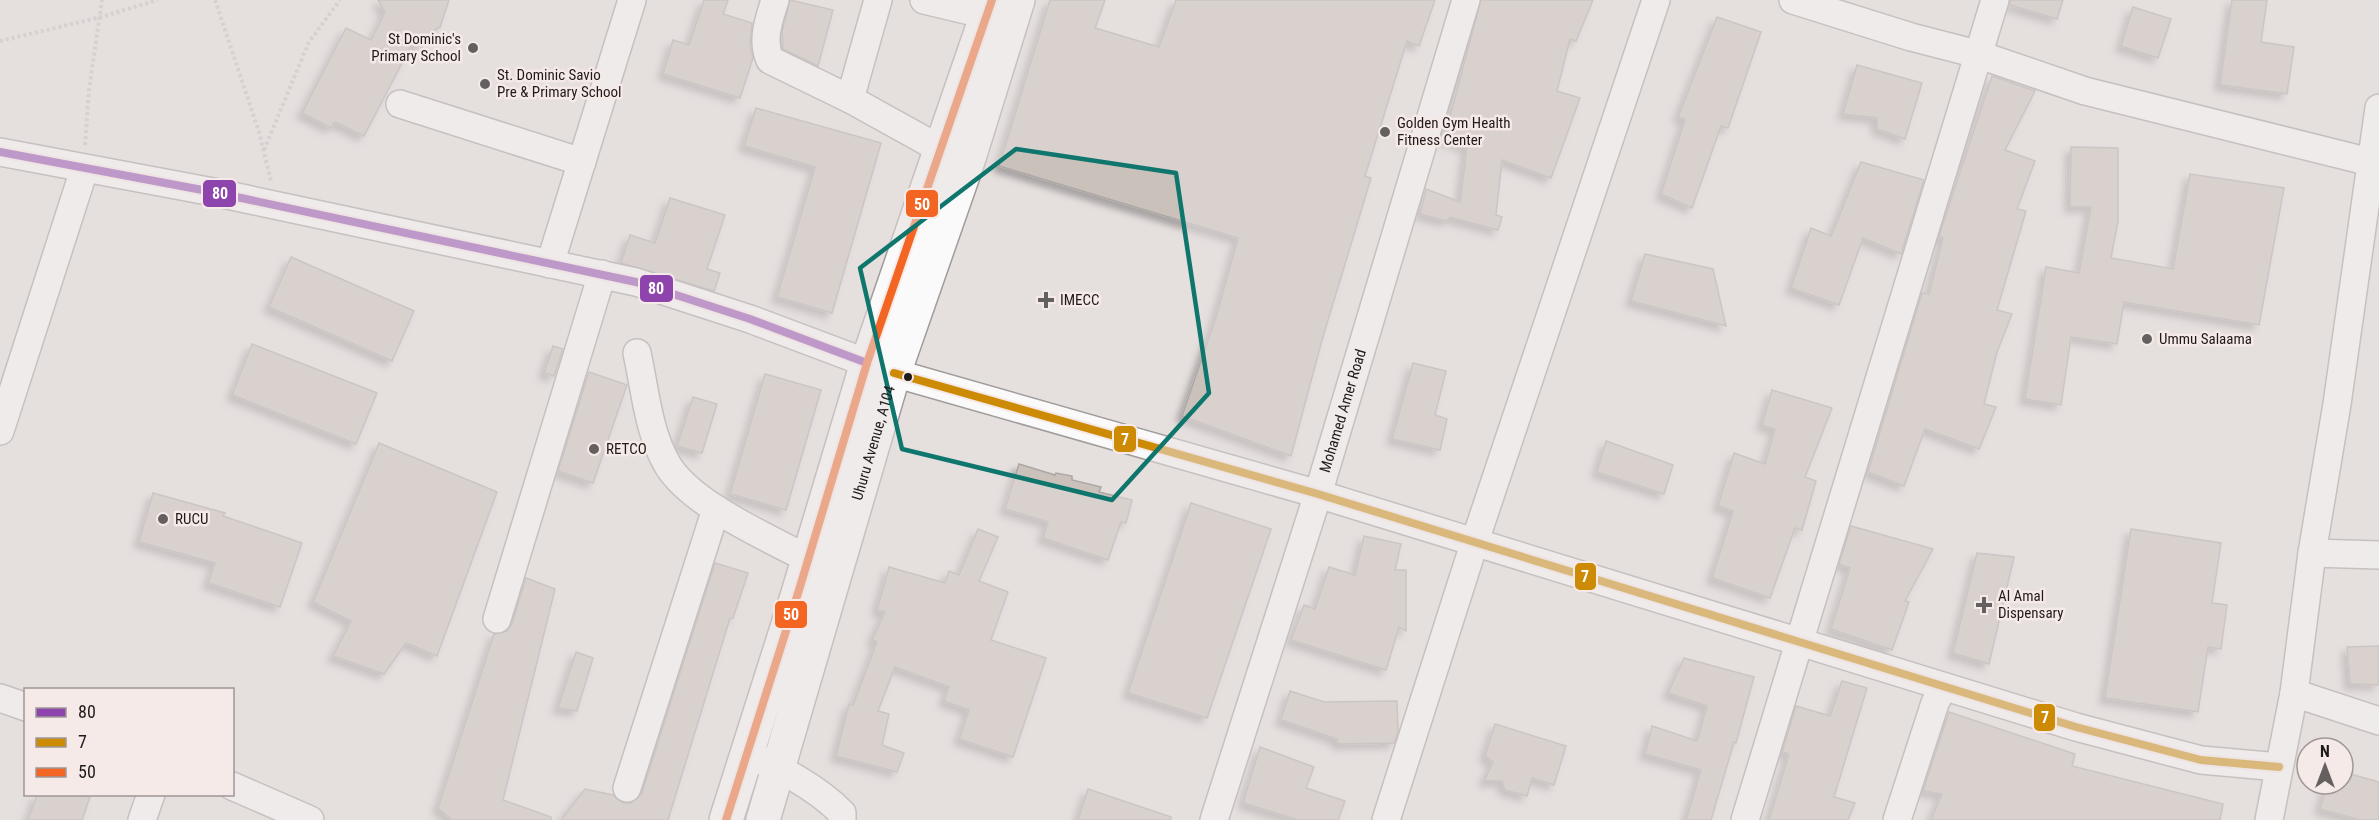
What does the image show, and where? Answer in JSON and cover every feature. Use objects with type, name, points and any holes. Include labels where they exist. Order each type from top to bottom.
[{"type":"highway","name":"Uhuru Avenue, A104","points":[[726,820],[808,559],[881,368],[955,154],[1018,0]]},
{"type":"highway","name":"Uhuru Avenue, A104","points":[[955,154],[989,7]]},
{"type":"highway","name":"Uhuru Avenue, A104","points":[[763,820],[881,368]]},
{"type":"street","points":[[550,264],[633,0]]},
{"type":"street","points":[[775,0],[766,31],[766,50],[770,60],[955,154]]},
{"type":"street","points":[[850,99],[878,0]]},
{"type":"street","points":[[924,0],[989,7]]},
{"type":"street","name":"Mohamed Amer Road","points":[[1214,820],[1318,494],[1466,0]]},
{"type":"street","points":[[1386,820],[1474,544],[1656,0]]},
{"type":"street","points":[[1793,0],[1900,34],[1977,54],[2085,91],[2370,162]]},
{"type":"street","points":[[1745,820],[1995,0]]},
{"type":"street","points":[[400,104],[582,162]]},
{"type":"street","points":[[2269,820],[2294,693],[2312,553],[2373,208],[2370,162],[2379,108]]},
{"type":"street","points":[[0,152],[84,170],[213,192],[636,282],[750,319],[881,368],[1318,494],[1474,544],[1799,641],[1942,688],[2201,760],[2279,767]]},
{"type":"street","points":[[0,431],[84,170]]},
{"type":"street","points":[[498,619],[602,274]]},
{"type":"street","points":[[637,353],[651,421],[667,464],[681,481],[716,509],[808,559]]},
{"type":"street","points":[[627,788],[716,509]]},
{"type":"street","points":[[2312,553],[2379,555]]},
{"type":"street","points":[[1897,820],[1942,688]]},
{"type":"street","points":[[2294,693],[2379,721]]},
{"type":"street","points":[[0,698],[24,706]]},
{"type":"street","points":[[747,753],[778,768],[838,810],[842,820]]},
{"type":"street","points":[[234,787],[310,820]]},
{"type":"street","points":[[142,820],[151,796]]},
{"type":"path","points":[[84,170],[89,90],[102,0]]},
{"type":"path","points":[[0,41],[101,17],[158,0]]},
{"type":"path","points":[[215,0],[264,150],[280,208]]},
{"type":"path","points":[[264,150],[309,42],[340,0]]},
{"type":"highlighted area","points":[[1016,149],[1176,173],[1209,393],[1112,500],[902,449],[860,268]]},
{"type":"building","points":[[378,0],[449,0],[440,27],[426,35],[422,47],[412,44],[364,136],[335,122],[331,128],[302,113],[346,28],[371,40],[385,12]]},
{"type":"building","points":[[704,0],[728,0],[723,14],[752,23],[750,45],[753,58],[740,98],[663,74],[673,40],[689,45]]},
{"type":"building","points":[[790,0],[833,10],[818,66],[783,49],[782,32]]},
{"type":"building","points":[[1050,0],[1105,0],[1095,28],[1159,47],[1176,0],[1435,0],[1419,46],[1407,41],[1365,176],[1371,178],[1322,340],[1291,456],[1182,416],[1216,317],[1238,238],[999,166]]},
{"type":"building","points":[[1481,0],[1593,0],[1576,41],[1570,39],[1557,91],[1580,98],[1551,178],[1502,160],[1496,215],[1502,217],[1498,230],[1450,217],[1447,221],[1420,214],[1426,189],[1460,202],[1467,147],[1444,139]]},
{"type":"building","points":[[2010,0],[2063,0],[2057,19],[2010,5]]},
{"type":"building","points":[[2232,0],[2267,0],[2261,42],[2294,47],[2287,94],[2220,85]]},
{"type":"building","points":[[2133,7],[2171,19],[2158,58],[2121,46]]},
{"type":"building","points":[[1717,17],[1761,32],[1728,128],[1721,126],[1692,208],[1661,194],[1685,119],[1678,117]]},
{"type":"building","points":[[1857,65],[1922,83],[1905,139],[1877,129],[1877,118],[1843,114]]},
{"type":"building","points":[[1992,76],[2035,91],[2005,150],[2035,161],[2017,209],[2026,211],[1997,310],[2012,314],[1997,352],[1984,404],[1996,407],[1979,449],[1925,429],[1904,486],[1868,472],[1922,293],[1929,294],[1943,238],[1939,236]]},
{"type":"building","points":[[756,108],[881,143],[832,313],[777,297],[815,167],[744,146]]},
{"type":"building","points":[[2071,147],[2118,148],[2118,221],[2111,258],[2173,269],[2190,174],[2284,188],[2259,325],[2124,302],[2117,344],[2071,337],[2061,405],[2025,399],[2046,267],[2079,273],[2091,207],[2070,207]]},
{"type":"building","points":[[1861,162],[1924,180],[1901,254],[1863,238],[1839,305],[1791,288],[1811,228],[1831,236]]},
{"type":"building","points":[[670,198],[725,215],[707,269],[720,273],[714,291],[621,263],[630,235],[655,243]]},
{"type":"building","points":[[1645,254],[1713,269],[1726,326],[1631,301]]},
{"type":"building","points":[[291,257],[414,311],[392,361],[269,307]]},
{"type":"building","points":[[252,344],[377,393],[356,444],[232,395]]},
{"type":"building","points":[[553,346],[563,349],[554,376],[544,373]]},
{"type":"building","points":[[1413,363],[1446,371],[1435,415],[1447,419],[1440,450],[1392,439]]},
{"type":"building","points":[[589,372],[627,385],[593,483],[558,471]]},
{"type":"building","points":[[765,374],[821,390],[786,510],[730,494]]},
{"type":"building","points":[[1772,390],[1832,408],[1805,477],[1816,481],[1802,530],[1795,528],[1770,598],[1712,578],[1733,511],[1718,506],[1734,453],[1765,464],[1775,429],[1762,425]]},
{"type":"building","points":[[693,397],[717,404],[702,453],[677,446]]},
{"type":"building","points":[[1606,441],[1673,465],[1664,494],[1597,472]]},
{"type":"building","points":[[379,443],[497,492],[437,656],[406,643],[384,674],[333,656],[351,621],[313,602]]},
{"type":"building","points":[[1019,464],[1055,475],[1056,473],[1072,476],[1072,480],[1101,487],[1099,492],[1132,500],[1126,523],[1121,522],[1108,560],[1043,538],[1048,522],[1005,509]]},
{"type":"building","points":[[153,493],[225,513],[223,516],[302,543],[280,607],[208,583],[215,563],[139,542]]},
{"type":"building","points":[[1191,503],[1271,529],[1207,718],[1128,693]]},
{"type":"building","points":[[1851,526],[1933,549],[1905,601],[1909,602],[1892,650],[1831,629],[1850,568],[1839,564]]},
{"type":"building","points":[[978,529],[998,537],[979,581],[1008,592],[991,640],[1046,658],[1013,757],[959,739],[969,710],[944,701],[949,687],[895,667],[878,711],[889,714],[882,745],[904,753],[897,772],[836,756],[849,704],[853,705],[877,642],[872,640],[885,612],[877,610],[889,567],[945,583],[949,571],[959,575]]},
{"type":"building","points":[[2131,529],[2221,543],[2212,603],[2227,605],[2221,649],[2208,647],[2198,712],[2105,698]]},
{"type":"building","points":[[1364,536],[1401,544],[1395,570],[1406,570],[1406,631],[1399,627],[1386,670],[1291,640],[1304,605],[1315,609],[1329,567],[1355,575]]},
{"type":"building","name":"Al Amal Dispensary","points":[[1977,553],[2014,557],[1989,664],[1953,653]]},
{"type":"building","points":[[715,563],[748,573],[733,618],[730,618],[668,820],[561,820],[585,789],[613,795],[623,803],[631,803],[642,793]]},
{"type":"building","points":[[526,578],[555,589],[503,800],[551,817],[551,820],[452,820],[438,808],[494,634],[507,631],[512,624]]},
{"type":"building","points":[[2379,646],[2379,685],[2350,684],[2347,647]]},
{"type":"building","points":[[576,652],[593,658],[577,711],[558,708]]},
{"type":"building","points":[[1684,658],[1754,677],[1711,820],[1686,820],[1701,770],[1645,754],[1652,726],[1697,741],[1707,706],[1668,693]]},
{"type":"building","points":[[1842,681],[1867,688],[1834,797],[1855,803],[1848,820],[1769,820],[1789,754],[1782,752],[1796,706],[1830,716]]},
{"type":"building","points":[[1290,691],[1324,702],[1397,701],[1398,732],[1394,743],[1338,744],[1337,739],[1281,720]]},
{"type":"building","points":[[1949,712],[2075,754],[2072,766],[2223,804],[2220,820],[1931,820],[1942,794],[1923,791]]},
{"type":"building","points":[[1495,724],[1566,746],[1554,785],[1532,778],[1527,796],[1505,790],[1502,781],[1484,781],[1493,762],[1485,756]]},
{"type":"building","points":[[1260,747],[1314,767],[1306,788],[1345,801],[1338,820],[1298,820],[1243,803]]},
{"type":"building","points":[[2355,775],[2379,782],[2379,820],[2360,820],[2320,809],[2324,796],[2355,796]]},
{"type":"building","points":[[1088,789],[1171,817],[1171,820],[1078,820]]},
{"type":"building","points":[[37,796],[90,797],[82,820],[28,820]]},
{"type":"transit line","name":"50","points":[[726,820],[799,590],[867,363],[992,0]]},
{"type":"transit line","name":"80","points":[[0,152],[213,192],[636,282],[750,319],[867,363]]},
{"type":"transit line","name":"7","points":[[894,373],[1318,494],[2076,727],[2201,760],[2279,767]]},
{"type":"place","name":"St Dominic's Primary School","points":[[473,48]]},
{"type":"place","name":"St. Dominic Savio Pre & Primary School","points":[[485,84]]},
{"type":"place","name":"Golden Gym Health Fitness Center","points":[[1385,132]]},
{"type":"place","name":"IMECC","points":[[1046,300]]},
{"type":"place","name":"Ummu Salaama","points":[[2147,339]]},
{"type":"place","name":"RETCO","points":[[594,449]]},
{"type":"place","name":"RUCU","points":[[163,519]]},
{"type":"place","name":"Al Amal Dispensary","points":[[1984,605]]}]
